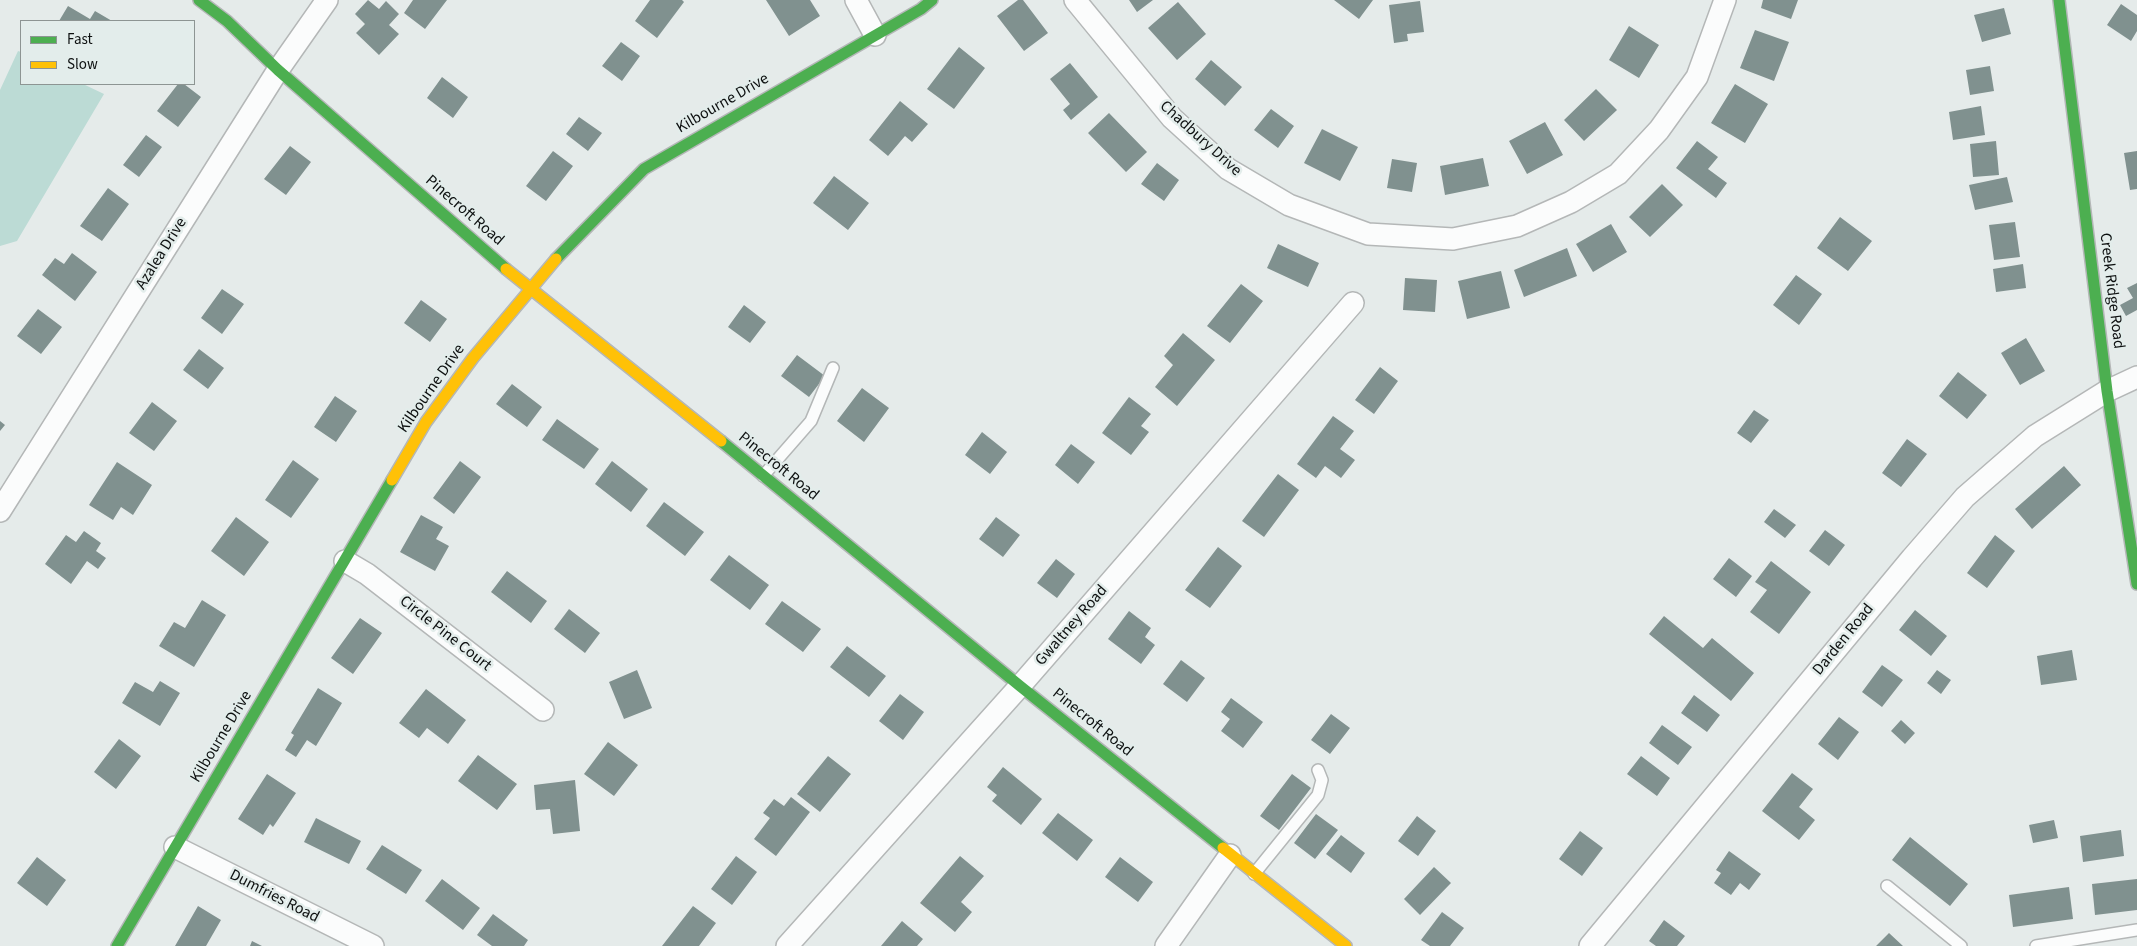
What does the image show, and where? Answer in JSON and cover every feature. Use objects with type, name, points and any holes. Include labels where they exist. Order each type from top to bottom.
[{"type":"street","name":"Pinecroft Road","points":[[200,0],[227,21],[278,70],[530,290],[652,385],[1020,686],[1346,946]]},
{"type":"street","name":"Azalea Drive","points":[[0,510],[278,70],[327,0]]},
{"type":"street","points":[[856,0],[875,35]]},
{"type":"street","name":"Kilbourne Drive","points":[[118,946],[426,422],[474,358],[570,243],[644,169],[921,9],[932,0]]},
{"type":"street","name":"Chadbury Drive","points":[[1075,0],[1172,118],[1228,169],[1289,205],[1368,234],[1453,239],[1517,226],[1571,202],[1618,174],[1659,130],[1697,77],[1725,0]]},
{"type":"street","name":"Creek Ridge Road","points":[[2059,0],[2106,390],[2137,584]]},
{"type":"street","name":"Gwaltney Road","points":[[787,946],[1020,686],[1354,303]]},
{"type":"street","name":"Darden Road","points":[[1590,946],[1905,566],[1965,497],[2035,436],[2106,390],[2137,377]]},
{"type":"street","name":"Circle Pine Court","points":[[345,562],[367,574],[543,710]]},
{"type":"street","name":"Dumfries Road","points":[[176,847],[373,946]]},
{"type":"street","points":[[1166,946],[1230,855]]},
{"type":"lane","points":[[764,476],[811,421],[833,368]]},
{"type":"lane","points":[[1254,874],[1318,795],[1322,780],[1318,770]]},
{"type":"lane","points":[[1887,886],[1961,946]]},
{"type":"lane","points":[[2036,946],[2137,930]]},
{"type":"green space","points":[[18,51],[20,52],[20,85],[85,85],[104,94],[17,241],[0,246],[0,90]]},
{"type":"building","points":[[368,0],[379,9],[386,1],[399,14],[389,25],[399,34],[379,55],[356,33],[365,24],[355,14]]},
{"type":"building","points":[[413,0],[447,0],[425,29],[404,13]]},
{"type":"building","points":[[650,0],[682,0],[684,2],[657,38],[635,21]]},
{"type":"building","points":[[766,0],[810,0],[820,16],[789,36]]},
{"type":"building","points":[[1018,0],[1023,0],[1048,33],[1024,51],[997,16]]},
{"type":"building","points":[[1129,0],[1153,0],[1137,12]]},
{"type":"building","points":[[1334,0],[1373,0],[1359,19]]},
{"type":"building","points":[[1763,0],[1798,0],[1791,19],[1761,8]]},
{"type":"building","points":[[1420,1],[1424,32],[1407,34],[1408,41],[1394,43],[1389,5]]},
{"type":"building","points":[[1178,2],[1206,34],[1177,60],[1148,28]]},
{"type":"building","points":[[2121,4],[2137,15],[2137,31],[2131,41],[2107,25]]},
{"type":"building","points":[[68,6],[90,19],[95,11],[110,20],[60,20]]},
{"type":"building","points":[[2004,8],[2011,34],[1982,42],[1974,15]]},
{"type":"building","points":[[1629,26],[1659,45],[1639,78],[1609,60]]},
{"type":"building","points":[[1755,30],[1789,42],[1774,81],[1740,68]]},
{"type":"building","points":[[621,42],[640,56],[622,81],[602,66]]},
{"type":"building","points":[[959,47],[985,68],[954,109],[927,89]]},
{"type":"building","points":[[1211,60],[1242,87],[1225,106],[1195,79]]},
{"type":"building","points":[[1070,63],[1098,97],[1071,120],[1063,110],[1070,104],[1050,79]]},
{"type":"building","points":[[1990,66],[1994,91],[1970,95],[1966,70]]},
{"type":"building","points":[[442,77],[468,97],[453,118],[427,98]]},
{"type":"building","points":[[1735,84],[1768,104],[1745,143],[1711,123]]},
{"type":"building","points":[[177,85],[185,85],[201,97],[178,127],[157,111]]},
{"type":"building","points":[[1596,89],[1617,110],[1584,141],[1564,120]]},
{"type":"building","points":[[900,101],[928,124],[912,142],[905,136],[888,156],[869,140]]},
{"type":"building","points":[[1981,106],[1985,135],[1953,140],[1949,112]]},
{"type":"building","points":[[1271,109],[1294,126],[1278,148],[1254,130]]},
{"type":"building","points":[[1109,113],[1147,152],[1126,172],[1088,133]]},
{"type":"building","points":[[579,117],[602,133],[588,151],[566,134]]},
{"type":"building","points":[[1545,122],[1563,155],[1527,174],[1509,141]]},
{"type":"building","points":[[1322,129],[1358,147],[1340,181],[1304,163]]},
{"type":"building","points":[[146,135],[162,147],[139,177],[123,165]]},
{"type":"building","points":[[1697,141],[1718,157],[1708,169],[1727,183],[1716,198],[1676,168]]},
{"type":"building","points":[[1996,141],[1999,175],[1973,177],[1970,144]]},
{"type":"building","points":[[290,146],[311,162],[286,195],[264,179]]},
{"type":"building","points":[[553,151],[573,166],[546,201],[526,186]]},
{"type":"building","points":[[2137,151],[2137,189],[2130,190],[2124,153]]},
{"type":"building","points":[[1483,158],[1489,186],[1445,195],[1440,166]]},
{"type":"building","points":[[1392,159],[1417,163],[1412,192],[1387,188]]},
{"type":"building","points":[[1157,163],[1179,180],[1164,201],[1141,184]]},
{"type":"building","points":[[834,176],[869,203],[848,230],[813,203]]},
{"type":"building","points":[[2007,177],[2013,202],[1975,210],[1969,185]]},
{"type":"building","points":[[1662,184],[1683,205],[1650,237],[1629,217]]},
{"type":"building","points":[[108,188],[129,204],[102,241],[80,226]]},
{"type":"building","points":[[1840,217],[1872,241],[1848,271],[1817,248]]},
{"type":"building","points":[[2015,222],[2020,257],[1994,260],[1989,225]]},
{"type":"building","points":[[1611,224],[1627,252],[1593,272],[1576,244]]},
{"type":"building","points":[[1278,244],[1319,263],[1308,287],[1267,268]]},
{"type":"building","points":[[1567,248],[1577,276],[1524,297],[1514,270]]},
{"type":"building","points":[[72,253],[97,272],[75,301],[42,275],[55,258],[64,264]]},
{"type":"building","points":[[2023,264],[2026,288],[1996,292],[1993,269]]},
{"type":"building","points":[[1501,271],[1510,308],[1467,319],[1458,281]]},
{"type":"building","points":[[1796,275],[1822,294],[1799,325],[1773,305]]},
{"type":"building","points":[[1405,278],[1437,280],[1435,312],[1403,310]]},
{"type":"building","points":[[2137,283],[2137,310],[2126,316],[2120,305],[2133,298],[2127,288]]},
{"type":"building","points":[[1241,284],[1263,301],[1230,343],[1207,326]]},
{"type":"building","points":[[222,289],[244,304],[222,334],[201,318]]},
{"type":"building","points":[[421,300],[447,319],[430,342],[404,323]]},
{"type":"building","points":[[744,305],[766,322],[750,343],[728,327]]},
{"type":"building","points":[[38,309],[62,327],[41,354],[17,336]]},
{"type":"building","points":[[1183,333],[1215,360],[1177,406],[1155,387],[1173,365],[1164,356]]},
{"type":"building","points":[[2026,338],[2045,371],[2020,385],[2001,353]]},
{"type":"building","points":[[199,349],[224,368],[208,389],[183,370]]},
{"type":"building","points":[[797,355],[825,376],[809,397],[781,376]]},
{"type":"building","points":[[1380,367],[1398,381],[1374,414],[1355,400]]},
{"type":"building","points":[[1958,372],[1987,395],[1967,419],[1939,396]]},
{"type":"building","points":[[512,384],[542,407],[527,427],[496,404]]},
{"type":"building","points":[[862,388],[889,408],[864,442],[837,421]]},
{"type":"building","points":[[335,396],[357,411],[336,442],[314,427]]},
{"type":"building","points":[[1129,397],[1151,414],[1141,426],[1149,432],[1131,455],[1102,433]]},
{"type":"building","points":[[152,402],[177,421],[154,451],[129,433]]},
{"type":"building","points":[[1754,410],[1769,420],[1751,443],[1737,433]]},
{"type":"building","points":[[1333,416],[1354,431],[1340,449],[1355,460],[1341,478],[1325,466],[1316,478],[1297,464]]},
{"type":"building","points":[[557,419],[599,449],[584,469],[542,440]]},
{"type":"building","points":[[0,421],[5,425],[0,431]]},
{"type":"building","points":[[982,432],[1007,452],[990,474],[965,455]]},
{"type":"building","points":[[1907,439],[1927,454],[1901,487],[1882,473]]},
{"type":"building","points":[[1071,444],[1095,462],[1078,484],[1055,465]]},
{"type":"building","points":[[293,460],[319,479],[291,518],[265,500]]},
{"type":"building","points":[[460,461],[481,477],[454,514],[433,498]]},
{"type":"building","points":[[612,461],[648,489],[631,512],[595,484]]},
{"type":"building","points":[[117,462],[152,485],[133,515],[121,507],[113,520],[89,505]]},
{"type":"building","points":[[2064,466],[2081,485],[2032,529],[2015,509]]},
{"type":"building","points":[[1278,474],[1299,490],[1264,537],[1242,521]]},
{"type":"building","points":[[664,502],[704,532],[685,556],[646,526]]},
{"type":"building","points":[[1774,509],[1796,525],[1785,538],[1764,522]]},
{"type":"building","points":[[421,515],[443,527],[436,539],[449,546],[435,571],[400,552]]},
{"type":"building","points":[[236,517],[269,542],[244,576],[211,551]]},
{"type":"building","points":[[996,517],[1020,535],[1003,557],[979,539]]},
{"type":"building","points":[[1825,530],[1845,545],[1829,566],[1809,551]]},
{"type":"building","points":[[84,531],[101,543],[96,551],[106,558],[98,569],[87,561],[71,584],[45,564],[66,535],[76,542]]},
{"type":"building","points":[[1995,535],[2015,551],[1987,588],[1967,573]]},
{"type":"building","points":[[1218,547],[1242,566],[1210,608],[1185,590]]},
{"type":"building","points":[[729,555],[769,585],[750,610],[710,580]]},
{"type":"building","points":[[1729,558],[1752,576],[1736,597],[1713,579]]},
{"type":"building","points":[[1056,559],[1075,574],[1057,598],[1037,583]]},
{"type":"building","points":[[1771,561],[1811,592],[1779,634],[1750,612],[1767,590],[1755,582]]},
{"type":"building","points":[[507,571],[547,601],[531,623],[491,592]]},
{"type":"building","points":[[202,600],[226,615],[194,667],[159,646],[174,622],[185,628]]},
{"type":"building","points":[[782,601],[821,629],[803,652],[765,624]]},
{"type":"building","points":[[569,609],[600,633],[585,653],[554,629]]},
{"type":"building","points":[[1915,610],[1947,636],[1931,656],[1899,630]]},
{"type":"building","points":[[1129,611],[1151,628],[1145,637],[1155,645],[1141,664],[1108,639]]},
{"type":"building","points":[[1664,616],[1703,648],[1712,638],[1754,673],[1731,701],[1649,634]]},
{"type":"building","points":[[360,618],[382,633],[353,674],[331,658]]},
{"type":"building","points":[[847,646],[886,676],[869,697],[830,667]]},
{"type":"building","points":[[2072,650],[2077,680],[2041,685],[2037,656]]},
{"type":"building","points":[[1181,660],[1205,678],[1187,702],[1163,684]]},
{"type":"building","points":[[1882,665],[1903,680],[1882,707],[1862,692]]},
{"type":"building","points":[[637,670],[652,708],[624,719],[609,682]]},
{"type":"building","points":[[1937,670],[1951,680],[1941,694],[1927,683]]},
{"type":"building","points":[[160,681],[180,693],[160,726],[122,703],[135,682],[153,692]]},
{"type":"building","points":[[318,688],[342,703],[316,746],[307,740],[296,757],[285,750],[294,735],[291,733]]},
{"type":"building","points":[[426,689],[466,720],[448,744],[427,728],[419,738],[399,723]]},
{"type":"building","points":[[900,694],[924,712],[903,740],[879,721]]},
{"type":"building","points":[[1694,695],[1720,715],[1707,732],[1681,713]]},
{"type":"building","points":[[1231,698],[1263,722],[1243,748],[1221,731],[1230,719],[1221,712]]},
{"type":"building","points":[[1331,714],[1350,728],[1330,754],[1311,740]]},
{"type":"building","points":[[1839,717],[1859,732],[1838,760],[1818,744]]},
{"type":"building","points":[[1901,720],[1915,733],[1905,744],[1891,731]]},
{"type":"building","points":[[1662,725],[1692,747],[1678,765],[1649,743]]},
{"type":"building","points":[[119,739],[141,756],[116,789],[94,772]]},
{"type":"building","points":[[608,742],[638,765],[614,796],[584,774]]},
{"type":"building","points":[[478,755],[517,784],[497,810],[458,781]]},
{"type":"building","points":[[828,756],[851,774],[820,812],[797,794]]},
{"type":"building","points":[[1641,756],[1670,778],[1657,796],[1627,774]]},
{"type":"building","points":[[1003,767],[1042,799],[1021,825],[992,801],[997,795],[987,787]]},
{"type":"building","points":[[1792,773],[1813,789],[1799,807],[1815,820],[1799,840],[1762,811]]},
{"type":"building","points":[[267,774],[296,793],[273,827],[270,824],[263,835],[238,819]]},
{"type":"building","points":[[1292,774],[1311,788],[1279,830],[1260,816]]},
{"type":"building","points":[[575,780],[580,831],[553,834],[550,809],[536,810],[534,785]]},
{"type":"building","points":[[791,797],[810,812],[776,856],[754,839],[770,818],[763,813],[774,799],[784,806]]},
{"type":"building","points":[[1058,813],[1093,840],[1077,861],[1042,833]]},
{"type":"building","points":[[1316,814],[1338,830],[1315,859],[1294,843]]},
{"type":"building","points":[[1417,816],[1436,831],[1418,856],[1398,841]]},
{"type":"building","points":[[316,818],[361,841],[349,864],[304,842]]},
{"type":"building","points":[[2054,820],[2058,838],[2033,843],[2029,825]]},
{"type":"building","points":[[2121,830],[2124,856],[2083,862],[2080,836]]},
{"type":"building","points":[[1580,831],[1603,848],[1582,876],[1559,859]]},
{"type":"building","points":[[1341,835],[1365,853],[1351,873],[1326,854]]},
{"type":"building","points":[[1910,837],[1968,884],[1950,906],[1892,860]]},
{"type":"building","points":[[382,845],[422,870],[406,894],[366,869]]},
{"type":"building","points":[[1729,851],[1761,874],[1749,890],[1740,883],[1731,895],[1714,883],[1721,873],[1716,870]]},
{"type":"building","points":[[736,856],[757,872],[732,905],[711,889]]},
{"type":"building","points":[[960,856],[984,876],[961,902],[972,912],[955,932],[920,903]]},
{"type":"building","points":[[37,857],[66,880],[47,906],[17,883]]},
{"type":"building","points":[[1120,857],[1153,882],[1138,902],[1105,877]]},
{"type":"building","points":[[1434,867],[1451,883],[1420,915],[1404,899]]},
{"type":"building","points":[[442,879],[480,908],[463,930],[425,901]]},
{"type":"building","points":[[2137,879],[2137,910],[2095,915],[2092,884]]},
{"type":"building","points":[[2069,887],[2073,919],[2013,927],[2009,895]]},
{"type":"building","points":[[198,906],[221,920],[206,946],[175,946]]},
{"type":"building","points":[[693,906],[716,923],[699,946],[662,946]]},
{"type":"building","points":[[1442,912],[1464,928],[1450,946],[1430,946],[1421,940]]},
{"type":"building","points":[[493,914],[528,940],[524,946],[492,946],[477,935]]},
{"type":"building","points":[[1664,920],[1685,936],[1677,946],[1656,946],[1649,941]]},
{"type":"building","points":[[902,921],[923,939],[917,946],[881,946]]},
{"type":"building","points":[[1889,933],[1903,946],[1876,946]]},
{"type":"building","points":[[252,941],[262,946],[250,946]]},
{"type":"traffic: fast","points":[[199,0],[227,21],[278,70],[506,269]]},
{"type":"traffic: fast","points":[[556,259],[644,169],[921,9],[932,0]]},
{"type":"traffic: fast","points":[[2059,0],[2107,391],[2137,584]]},
{"type":"traffic: fast","points":[[721,441],[1020,686],[1223,848]]},
{"type":"traffic: fast","points":[[117,946],[392,480]]},
{"type":"traffic: slow","points":[[392,480],[426,422],[473,358],[556,259]]},
{"type":"traffic: slow","points":[[506,269],[721,441]]},
{"type":"traffic: slow","points":[[1223,848],[1346,946]]}]
